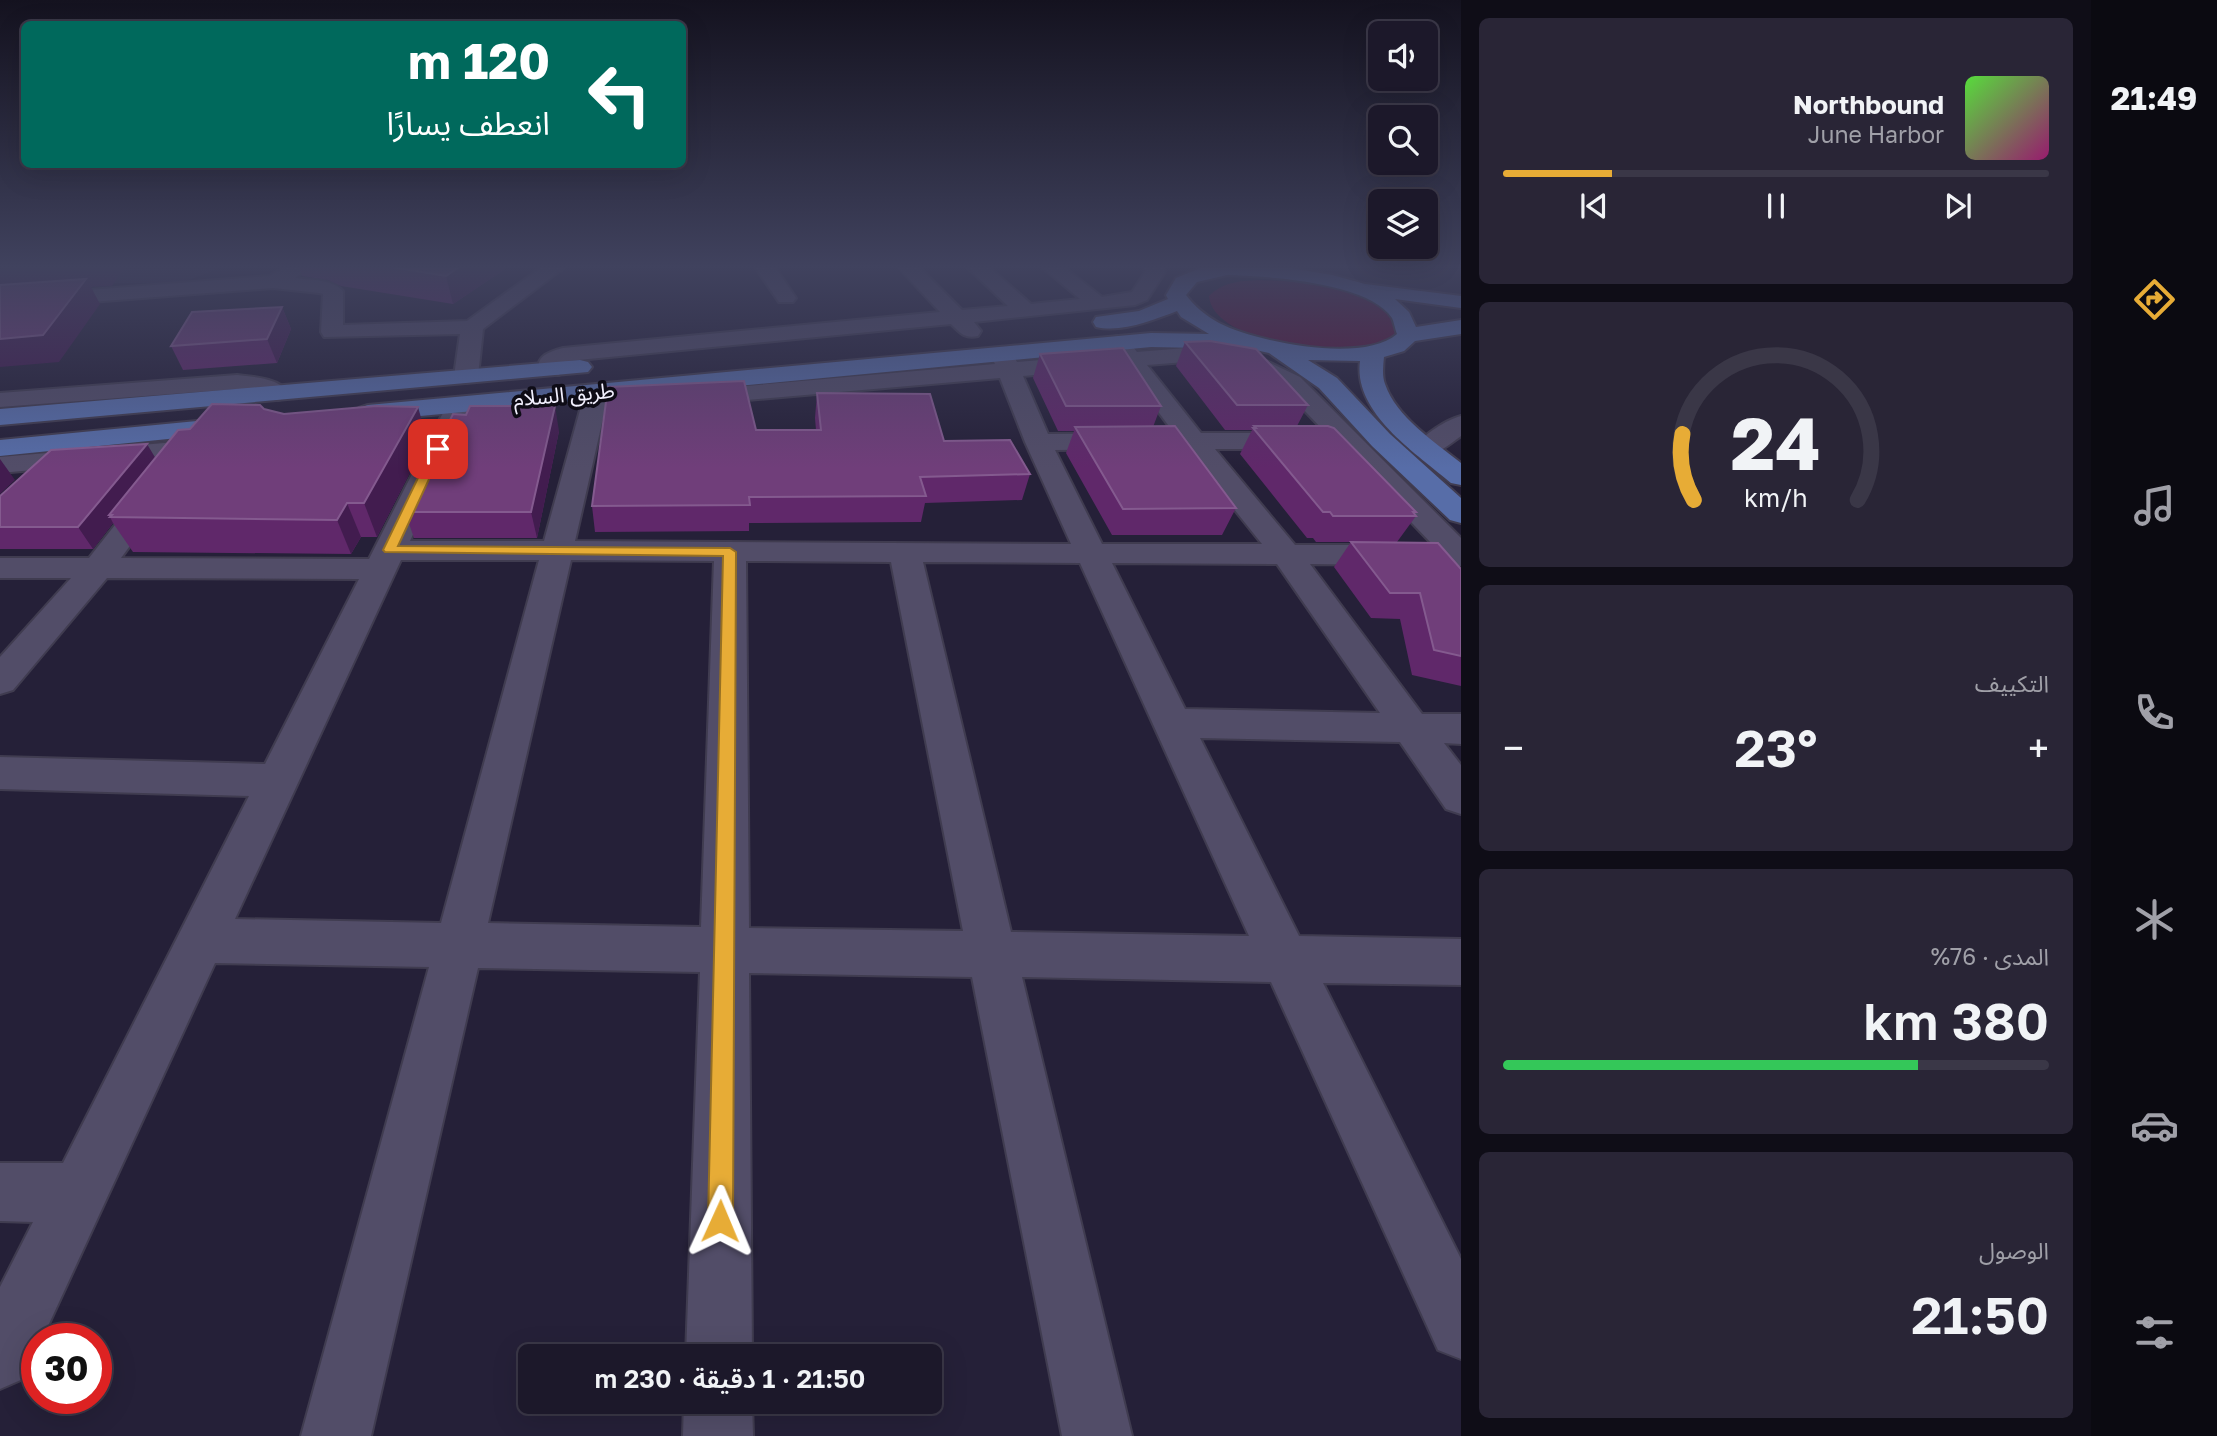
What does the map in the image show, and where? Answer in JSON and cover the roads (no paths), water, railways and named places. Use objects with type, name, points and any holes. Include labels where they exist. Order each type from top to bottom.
[{"type":"main road","name":"طريق السلام","points":[[277,393],[458,401],[551,369],[985,343],[1040,334]]},
{"type":"main road","points":[[1231,334],[1261,344],[1328,383],[1381,440],[1461,514]]},
{"type":"main road","points":[[1124,351],[1172,339],[1261,344],[1318,353],[1373,353],[1397,346],[1408,335],[1415,334]]},
{"type":"main road","points":[[1373,353],[1372,384],[1382,402],[1461,477]]},
{"type":"main road","name":"طريق السلام","points":[[521,399],[692,383]]},
{"type":"main road","points":[[0,417],[176,394]]},
{"type":"main road","points":[[0,448],[197,439],[255,424]]},
{"type":"street","points":[[0,1356],[279,781],[458,401],[471,334]]},
{"type":"street","points":[[976,334],[985,343],[1038,442],[1461,1327]]},
{"type":"street","points":[[985,343],[997,334]]},
{"type":"street","points":[[692,383],[699,394],[712,396],[985,343],[1203,355],[1261,366],[1291,382],[1346,441],[1461,555]]},
{"type":"street","points":[[1124,351],[1287,555],[1461,797]]},
{"type":"street","points":[[0,400],[176,394],[237,382],[258,385],[277,393]]},
{"type":"street","points":[[336,1436],[597,392]]},
{"type":"street","points":[[348,423],[458,401],[503,418],[515,411],[521,399]]},
{"type":"street","points":[[1428,447],[1461,424]]},
{"type":"street","points":[[0,465],[55,461],[197,439]]},
{"type":"street","points":[[0,681],[97,569],[197,439]]},
{"type":"street","points":[[1038,442],[1381,440]]},
{"type":"street","points":[[27,487],[55,461]]},
{"type":"street","points":[[0,568],[97,569],[556,551],[1461,555]]},
{"type":"street","points":[[719,1344],[730,552]]},
{"type":"street","points":[[905,553],[1097,1436]]},
{"type":"street","points":[[1172,723],[1461,729]]},
{"type":"street","points":[[0,773],[279,781]]},
{"type":"street","points":[[201,942],[1461,962]]},
{"type":"street","points":[[0,1192],[79,1193]]},
{"type":"street","points":[[718,1414],[718,1436]]}]
